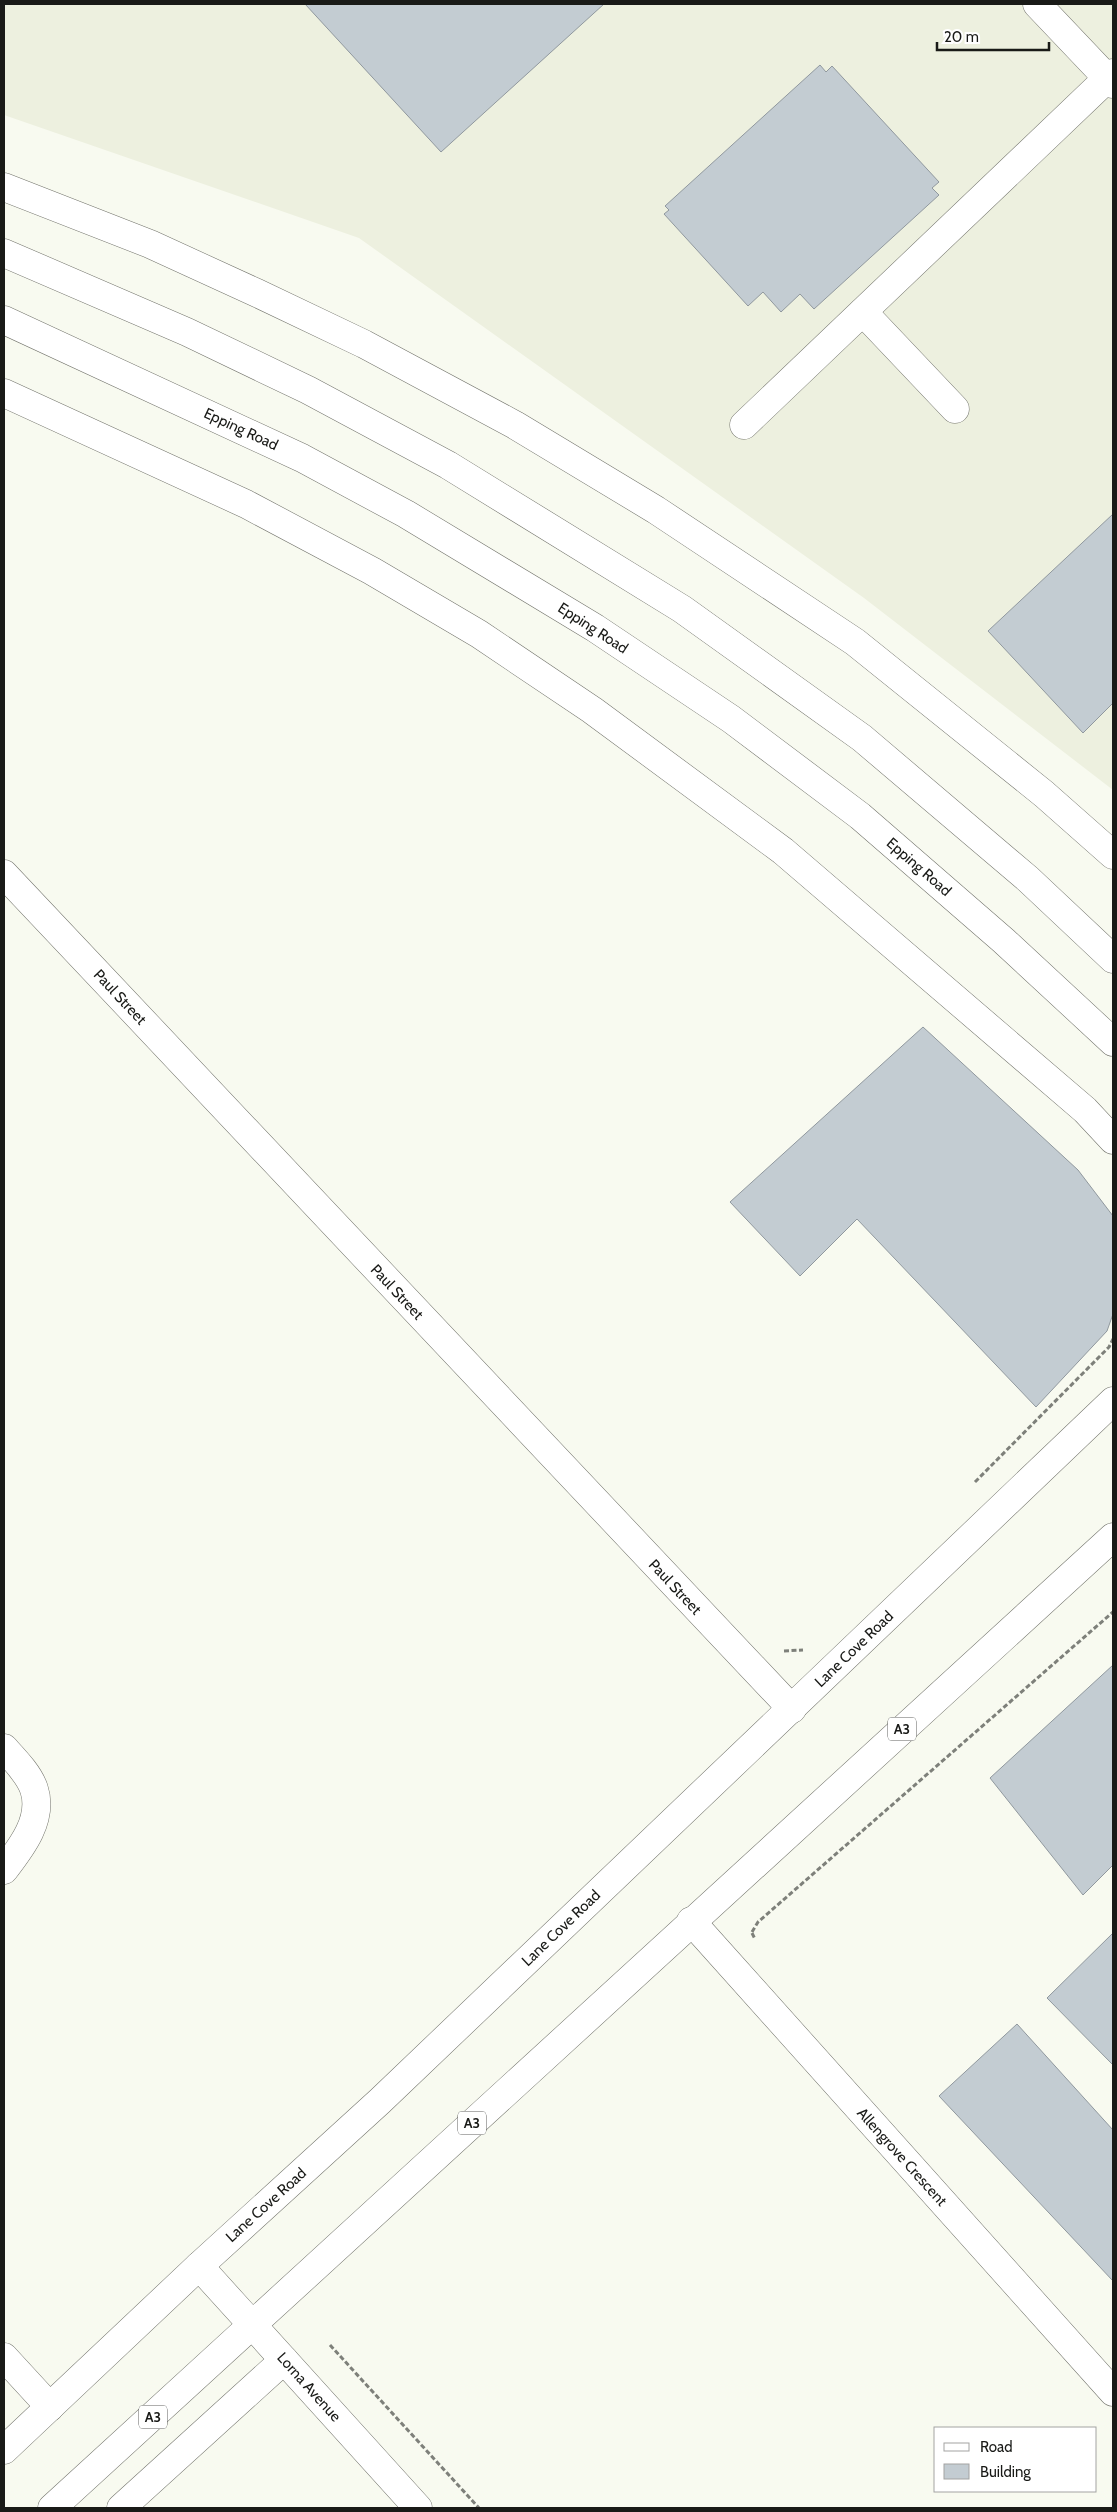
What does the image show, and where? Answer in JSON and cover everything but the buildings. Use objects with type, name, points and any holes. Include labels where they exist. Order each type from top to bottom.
[{"type":"main road","points":[[744,424],[1111,79],[1037,4]]},
{"type":"main road","points":[[4,187],[150,244],[257,292],[364,344],[515,425],[656,510],[855,642],[1044,794],[1113,855]]},
{"type":"main road","points":[[4,253],[187,332],[308,390],[448,465],[682,609],[862,738],[1028,879],[1113,960]]},
{"type":"main road","points":[[863,312],[955,409]]},
{"type":"main road","name":"Epping Road","points":[[4,320],[302,458],[406,514],[595,628],[730,719],[860,816],[1004,941],[1113,1042]]},
{"type":"main road","points":[[4,393],[246,504],[372,571],[479,634],[592,710],[783,851],[1086,1110],[1113,1140]]},
{"type":"main road","name":"Paul Street","points":[[4,874],[750,1667],[792,1709]]},
{"type":"main road","points":[[1086,1110],[1113,1124]]},
{"type":"main road","name":"Lane Cove Road","points":[[4,2450],[199,2266],[380,2100],[1113,1401]]},
{"type":"main road","name":"A3","points":[[52,2508],[253,2326],[691,1921],[1113,1537]]},
{"type":"main road","points":[[4,1748],[18,1764],[34,1788],[36,1812],[29,1834],[4,1870]]},
{"type":"main road","name":"Allengrove Crescent","points":[[691,1921],[1113,2392]]},
{"type":"main road","name":"Lorna Avenue","points":[[199,2266],[418,2508]]},
{"type":"main road","points":[[4,2357],[50,2407]]},
{"type":"main road","points":[[121,2508],[284,2360]]},
{"type":"path","points":[[970,1488],[1109,1347],[1113,1339]]},
{"type":"path","points":[[727,1960],[747,1942],[758,1922],[1113,1612]]},
{"type":"path","points":[[750,1667],[767,1648],[789,1652],[808,1648]]},
{"type":"path","points":[[330,2345],[478,2508]]},
{"type":"shaded area","points":[[4,4],[1113,4],[1113,790],[864,598],[359,238],[4,115]]}]
